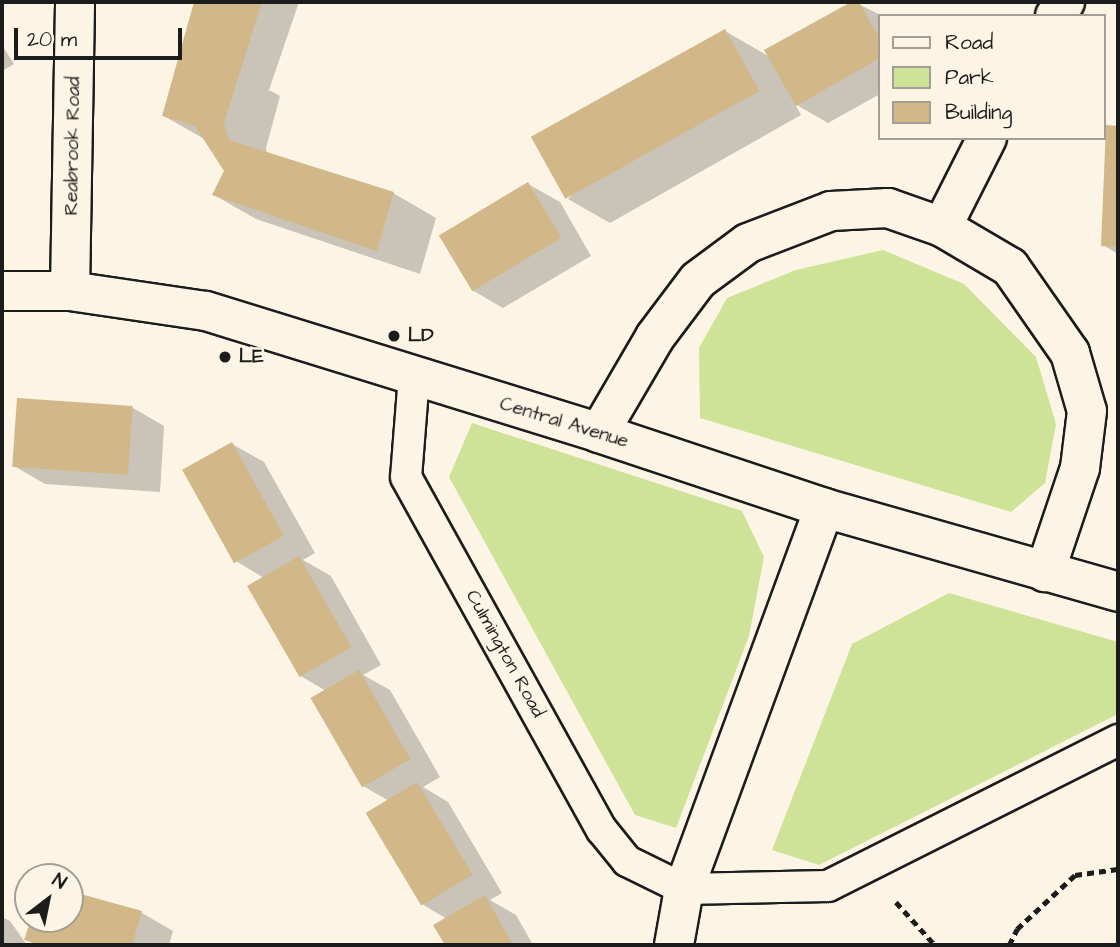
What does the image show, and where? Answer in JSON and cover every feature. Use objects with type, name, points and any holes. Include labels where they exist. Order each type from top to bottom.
[{"type":"street","name":"Reabrook Road","points":[[70,291],[75,2]]},
{"type":"street","points":[[942,227],[986,140]]},
{"type":"street","points":[[599,433],[655,337],[698,280],[748,243],[831,211],[888,208],[942,227],[1010,267],[1070,353],[1087,411],[1080,468],[1045,572]]},
{"type":"street","name":"Central Avenue","points":[[2,291],[70,291],[206,311],[599,433],[824,508],[1118,592]]},
{"type":"street","points":[[674,945],[684,889],[824,508]]},
{"type":"lane","name":"Culmington Road","points":[[414,376],[406,477],[602,830],[627,861],[684,889],[828,886],[1118,740]]},
{"type":"path","points":[[866,867],[935,945]]},
{"type":"path","points":[[1009,945],[1017,929],[1075,875],[1118,869]]},
{"type":"green space","points":[[883,250],[964,284],[1036,357],[1056,424],[1045,483],[1011,512],[700,418],[699,348],[727,298],[796,270]]},
{"type":"green space","points":[[472,423],[742,511],[764,557],[749,636],[676,828],[635,815],[449,477]]},
{"type":"green space","points":[[949,593],[1118,642],[1118,714],[819,865],[772,850],[852,644]]},
{"type":"building","points":[[194,2],[262,2],[224,123],[229,140],[394,192],[377,251],[212,195],[224,171],[195,126],[162,116]]},
{"type":"building","points":[[851,2],[859,2],[878,35],[878,59],[796,106],[764,50]]},
{"type":"building","points":[[725,29],[759,91],[565,199],[531,137]]},
{"type":"building","points":[[1106,125],[1118,126],[1118,247],[1101,246]]},
{"type":"building","points":[[528,182],[561,238],[472,291],[439,236]]},
{"type":"building","points":[[17,398],[133,406],[128,475],[12,467]]},
{"type":"building","points":[[232,442],[284,536],[234,563],[182,470]]},
{"type":"building","points":[[299,556],[352,647],[300,677],[247,586]]},
{"type":"building","points":[[359,670],[411,759],[362,787],[311,698]]},
{"type":"building","points":[[417,782],[473,875],[421,905],[366,813]]},
{"type":"building","points":[[84,895],[142,911],[132,945],[41,945],[24,940],[26,933],[84,933]]},
{"type":"building","points":[[485,895],[513,945],[445,945],[433,925]]},
{"type":"place","name":"LD","points":[[394,336]]},
{"type":"place","name":"LE","points":[[225,357]]}]
